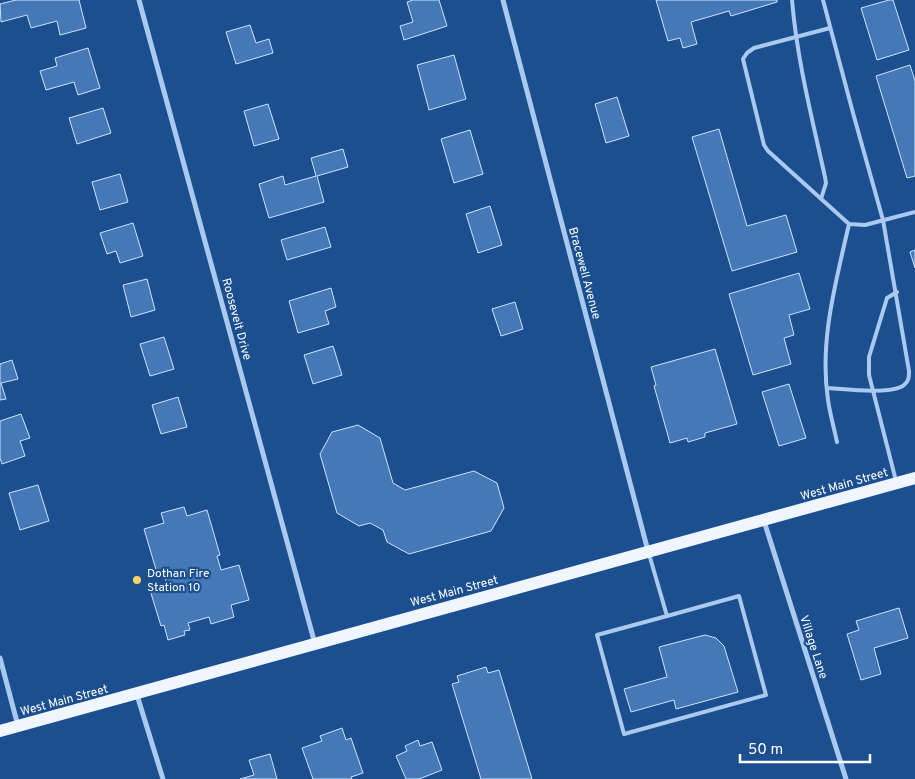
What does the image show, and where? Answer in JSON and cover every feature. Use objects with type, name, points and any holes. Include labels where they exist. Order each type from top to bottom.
[{"type":"main road","name":"West Main Street","points":[[0,731],[915,478]]},
{"type":"street","name":"Roosevelt Drive","points":[[139,0],[315,644]]},
{"type":"street","name":"Bracewell Avenue","points":[[503,0],[648,552]]},
{"type":"street","name":"Village Lane","points":[[764,520],[846,779]]},
{"type":"street","points":[[0,658],[18,726]]},
{"type":"street","points":[[136,694],[164,779]]},
{"type":"lane","points":[[792,0],[795,36],[826,183],[821,199]]},
{"type":"lane","points":[[823,0],[883,220],[897,292],[909,371],[909,379],[899,389],[872,391],[827,388]]},
{"type":"lane","points":[[830,28],[754,48],[743,59],[764,144],[768,151],[849,224],[865,225],[915,212]]},
{"type":"lane","points":[[837,442],[828,400],[826,345],[832,300],[849,224]]},
{"type":"lane","points":[[897,292],[887,298],[869,357],[872,391],[897,483]]},
{"type":"lane","points":[[648,552],[667,616]]},
{"type":"lane","points":[[739,596],[766,695],[624,734],[597,636],[667,616],[739,596]]},
{"type":"building","points":[[16,0],[79,0],[86,28],[60,35],[57,21],[31,28],[27,15],[1,22],[0,4]]},
{"type":"building","points":[[413,0],[439,0],[447,26],[404,40],[400,26],[413,22],[407,2]]},
{"type":"building","points":[[656,0],[777,0],[777,2],[731,16],[729,11],[691,22],[697,44],[683,48],[680,38],[668,41]]},
{"type":"building","points":[[893,0],[909,50],[877,60],[861,8]]},
{"type":"building","points":[[250,25],[256,43],[269,39],[273,53],[236,64],[226,32]]},
{"type":"building","points":[[88,48],[100,88],[78,95],[74,82],[46,90],[40,71],[57,66],[55,58]]},
{"type":"building","points":[[454,55],[466,99],[429,110],[417,65]]},
{"type":"building","points":[[910,65],[915,81],[915,176],[907,178],[876,76]]},
{"type":"building","points":[[617,97],[629,136],[606,143],[595,104]]},
{"type":"building","points":[[268,104],[279,139],[254,146],[244,111]]},
{"type":"building","points":[[103,108],[111,133],[77,144],[69,118]]},
{"type":"building","points":[[719,129],[747,226],[786,215],[797,252],[732,271],[692,137]]},
{"type":"building","points":[[470,130],[483,174],[454,183],[441,139]]},
{"type":"building","points":[[343,149],[348,167],[317,176],[324,202],[269,218],[259,184],[283,176],[285,185],[316,176],[311,158]]},
{"type":"building","points":[[120,174],[128,202],[100,210],[92,182]]},
{"type":"building","points":[[490,206],[502,245],[478,253],[466,214]]},
{"type":"building","points":[[133,223],[143,256],[120,263],[116,251],[107,254],[100,233]]},
{"type":"building","points":[[325,227],[331,247],[287,260],[281,240]]},
{"type":"building","points":[[915,250],[915,268],[910,252]]},
{"type":"building","points":[[799,273],[810,309],[789,315],[794,335],[784,338],[791,364],[753,375],[729,294]]},
{"type":"building","points":[[147,279],[155,310],[131,317],[123,285]]},
{"type":"building","points":[[331,288],[336,307],[325,311],[329,324],[298,333],[289,301]]},
{"type":"building","points":[[515,302],[523,329],[501,336],[492,309]]},
{"type":"building","points":[[164,337],[174,369],[150,376],[140,344]]},
{"type":"building","points":[[333,346],[342,375],[313,384],[304,355]]},
{"type":"building","points":[[715,349],[737,424],[705,433],[705,437],[688,442],[687,438],[670,443],[654,386],[656,385],[651,367]]},
{"type":"building","points":[[12,360],[18,379],[1,383],[6,399],[0,400],[0,364]]},
{"type":"building","points":[[789,384],[806,438],[779,446],[762,392]]},
{"type":"building","points":[[178,397],[187,427],[161,434],[152,405]]},
{"type":"building","points":[[21,414],[30,438],[20,441],[25,456],[2,464],[0,458],[0,421]]},
{"type":"building","points":[[358,425],[380,438],[393,483],[405,490],[474,471],[497,483],[504,508],[491,531],[409,554],[387,542],[383,530],[370,523],[359,526],[337,513],[320,454],[332,432]]},
{"type":"building","points":[[38,485],[49,521],[20,530],[9,493]]},
{"type":"building","points":[[184,507],[187,516],[207,510],[220,555],[217,556],[221,570],[239,565],[249,600],[231,605],[234,617],[211,624],[209,617],[188,623],[190,630],[184,631],[185,635],[168,640],[164,625],[161,626],[150,590],[167,585],[163,571],[157,573],[144,529],[164,523],[161,513]]},
{"type":"building","points":[[899,608],[908,638],[874,648],[881,674],[861,680],[847,634],[859,630],[856,621]]},
{"type":"building","points":[[705,635],[716,638],[724,646],[738,692],[676,709],[674,700],[631,712],[624,689],[667,677],[659,647]]},
{"type":"building","points":[[486,667],[488,673],[499,670],[532,779],[481,779],[452,684],[459,682],[457,676]]},
{"type":"building","points":[[342,728],[346,740],[351,738],[363,773],[351,777],[352,779],[313,779],[302,748],[322,741],[320,736]]},
{"type":"building","points":[[418,740],[420,746],[432,742],[442,770],[419,779],[406,779],[396,756],[407,751],[405,746]]},
{"type":"building","points":[[270,754],[277,779],[240,779],[254,775],[249,760]]},
{"type":"place","name":"Dothan Fire Station 10","points":[[137,580]]}]
